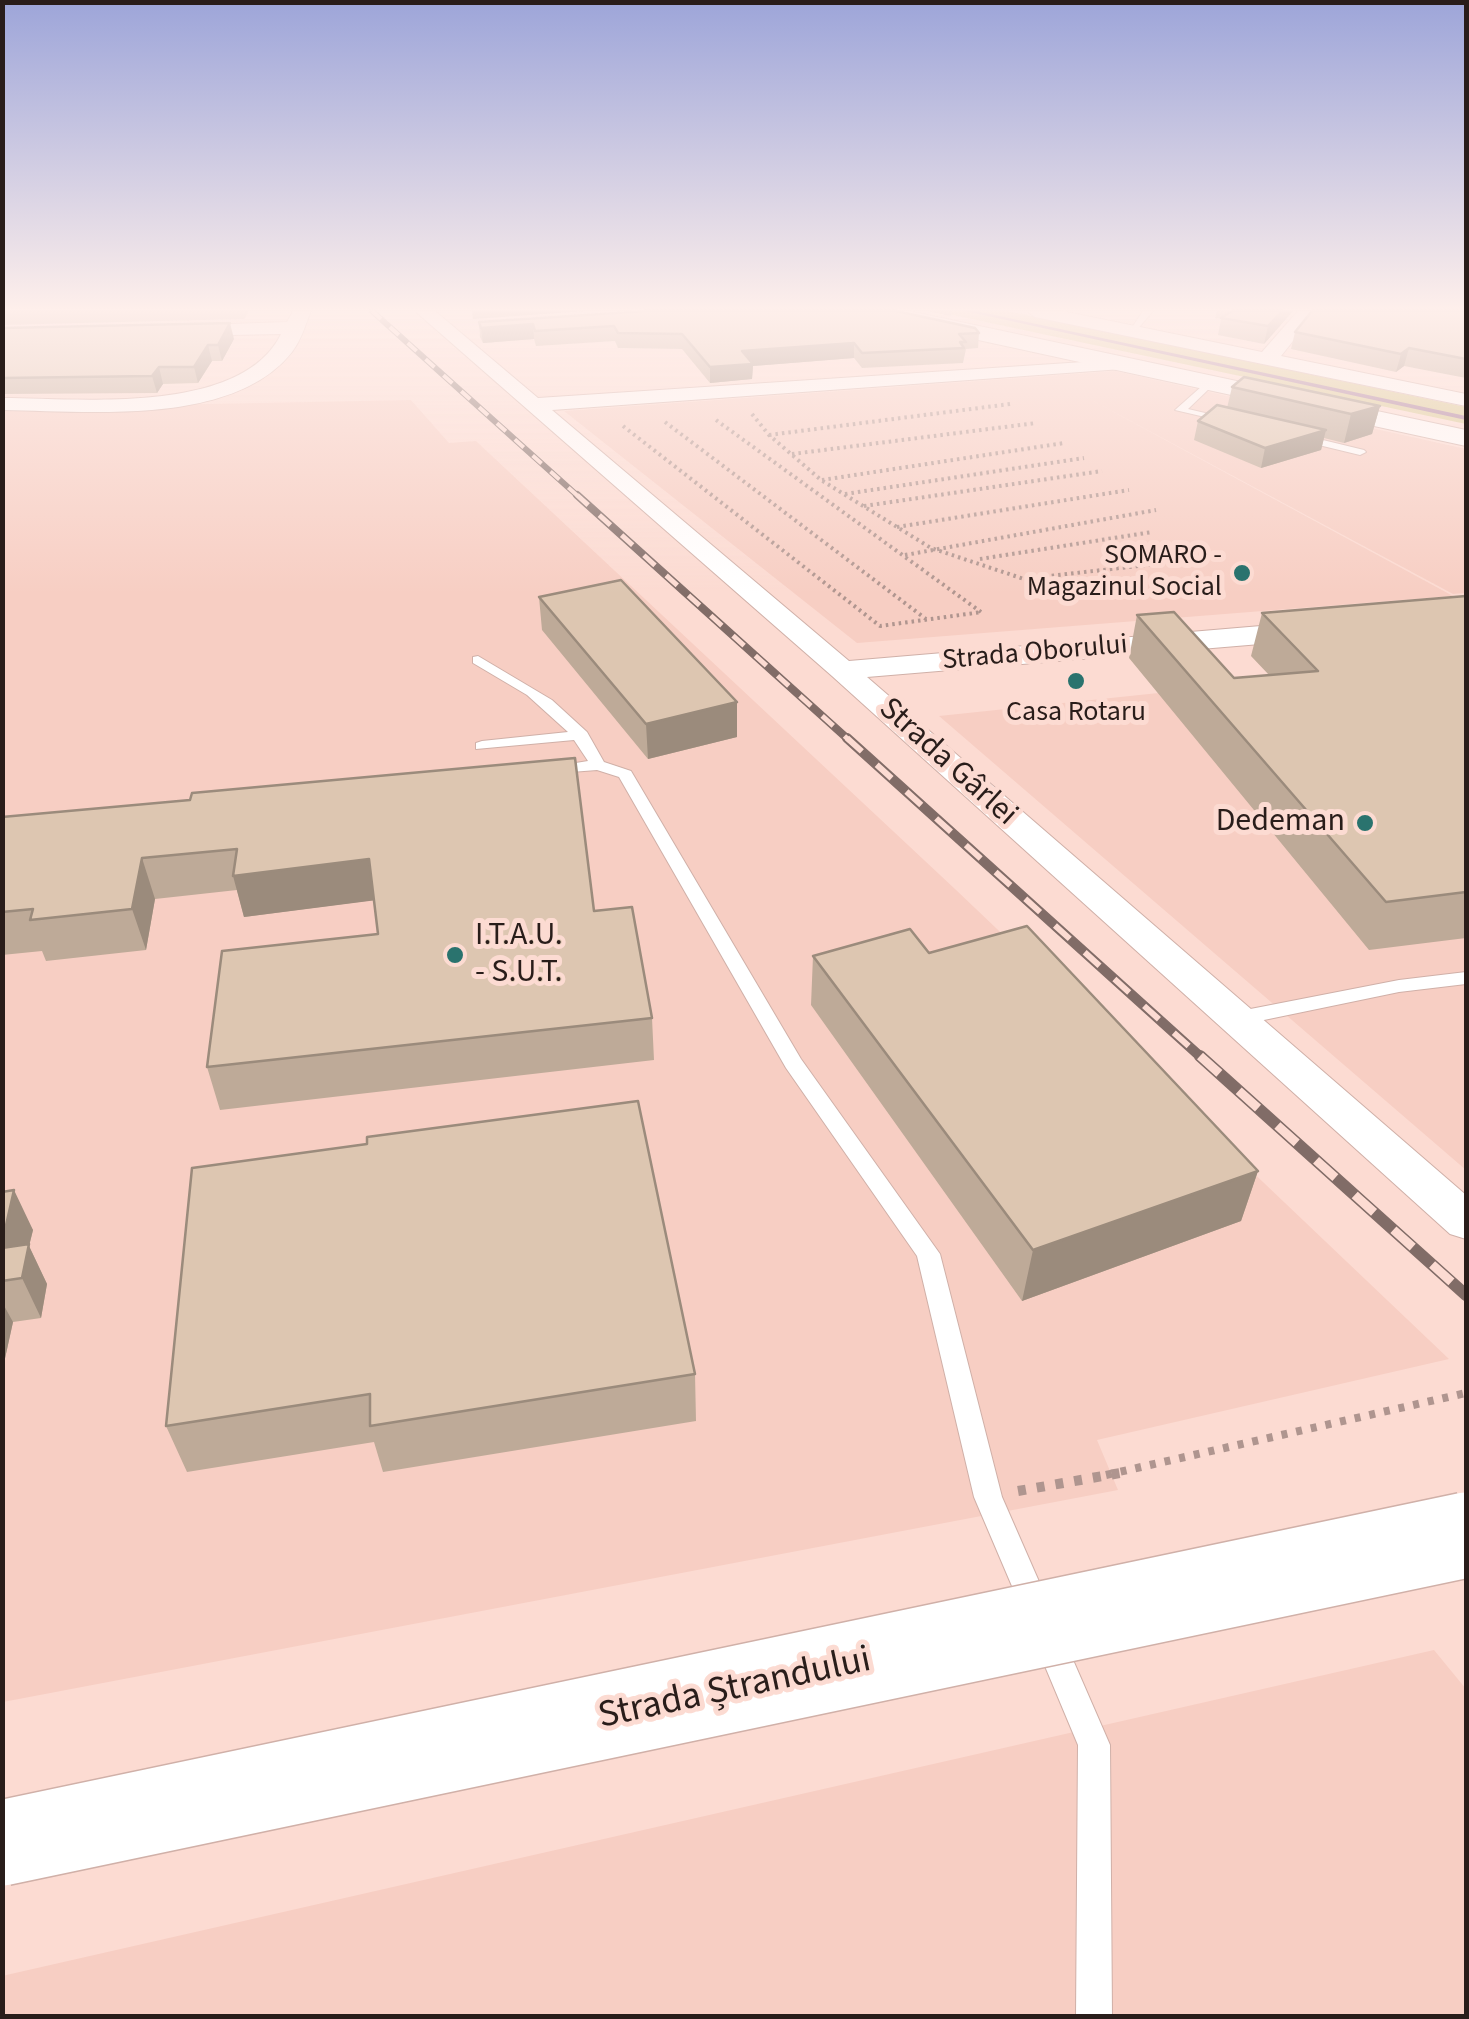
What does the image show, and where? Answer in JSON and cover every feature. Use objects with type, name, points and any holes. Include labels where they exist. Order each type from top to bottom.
[{"type":"main road","name":"Strada Ștrandului","points":[[2,1843],[1466,1535]]},
{"type":"street","name":"Strada Gârlei","points":[[533,405],[842,670],[1466,1221]]},
{"type":"street","points":[[1316,405],[1466,438]]},
{"type":"street","name":"Strada Oborului","points":[[842,670],[1331,630]]},
{"type":"lane","points":[[1185,405],[1180,410],[1252,426]]},
{"type":"lane","points":[[1288,435],[1360,452]]},
{"type":"lane","points":[[478,660],[545,697],[581,735],[598,766]]},
{"type":"lane","points":[[482,746],[581,735]]},
{"type":"lane","points":[[518,774],[598,766],[625,774],[793,1063],[928,1254],[988,1497],[1094,1745],[1094,2016]]},
{"type":"lane","points":[[1235,1019],[1399,986],[1466,978]]},
{"type":"path","points":[[769,434],[1000,405]]},
{"type":"path","points":[[610,416],[880,626],[982,612],[702,410]]},
{"type":"path","points":[[754,411],[752,416],[769,434],[821,480],[930,548],[976,560],[1024,580],[1181,561]]},
{"type":"path","points":[[654,414],[928,620]]},
{"type":"path","points":[[790,454],[1036,423]]},
{"type":"path","points":[[821,480],[1064,443]]},
{"type":"path","points":[[844,494],[1084,458]]},
{"type":"path","points":[[863,506],[1102,470]]},
{"type":"path","points":[[896,527],[1129,490]]},
{"type":"path","points":[[903,556],[930,548],[1156,510]]},
{"type":"path","points":[[976,560],[1152,532]]},
{"type":"path","points":[[988,1497],[1139,1468],[1466,1394]]},
{"type":"shaded area","points":[[416,405],[449,443],[476,441],[1449,1359],[1097,1440],[1118,1490],[3,1702],[2,408]]},
{"type":"shaded area","points":[[644,405],[1101,405],[1453,596],[857,643],[564,411]]},
{"type":"shaded area","points":[[1101,405],[1269,405],[1466,449],[1466,593],[1453,594]]},
{"type":"shaded area","points":[[1378,405],[1466,407],[1466,424]]},
{"type":"shaded area","points":[[1466,637],[1466,1170],[939,716],[1273,681]]},
{"type":"shaded area","points":[[1434,1650],[1466,1689],[1466,2016],[3,2016],[2,1976]]},
{"type":"building","points":[[1218,405],[1326,430],[1265,448],[1198,421]]},
{"type":"building","points":[[1312,405],[1380,406],[1351,414]]},
{"type":"building","points":[[621,580],[737,702],[646,724],[539,597]]},
{"type":"building","points":[[1466,596],[1466,892],[1386,902],[1137,615],[1174,612],[1234,678],[1318,671],[1262,613]]},
{"type":"building","points":[[575,758],[594,911],[632,907],[652,1018],[207,1067],[222,951],[378,934],[369,859],[233,876],[237,849],[142,858],[132,909],[30,920],[33,909],[2,912],[2,817],[190,800],[192,793]]},
{"type":"building","points":[[1027,926],[1258,1171],[1033,1250],[813,956],[910,929],[929,953]]},
{"type":"building","points":[[638,1101],[695,1374],[370,1426],[370,1394],[166,1426],[192,1168],[367,1144],[367,1137]]},
{"type":"building","points":[[14,1190],[2,1243],[2,1192]]},
{"type":"building","points":[[29,1244],[22,1278],[2,1281],[2,1248]]},
{"type":"waterway","points":[[1407,405],[1466,418]]},
{"type":"railway","points":[[477,405],[580,498]]},
{"type":"railway","points":[[577,495],[850,741]]},
{"type":"railway","points":[[847,738],[1203,1059]]},
{"type":"railway","points":[[1200,1056],[1466,1295]]},
{"type":"place","name":"SOMARO - Magazinul Social","points":[[1242,573]]},
{"type":"place","name":"Casa Rotaru","points":[[1076,681]]},
{"type":"place","name":"Dedeman","points":[[1365,823]]},
{"type":"place","name":"I.T.A.U. - S.U.T.","points":[[455,955]]}]
